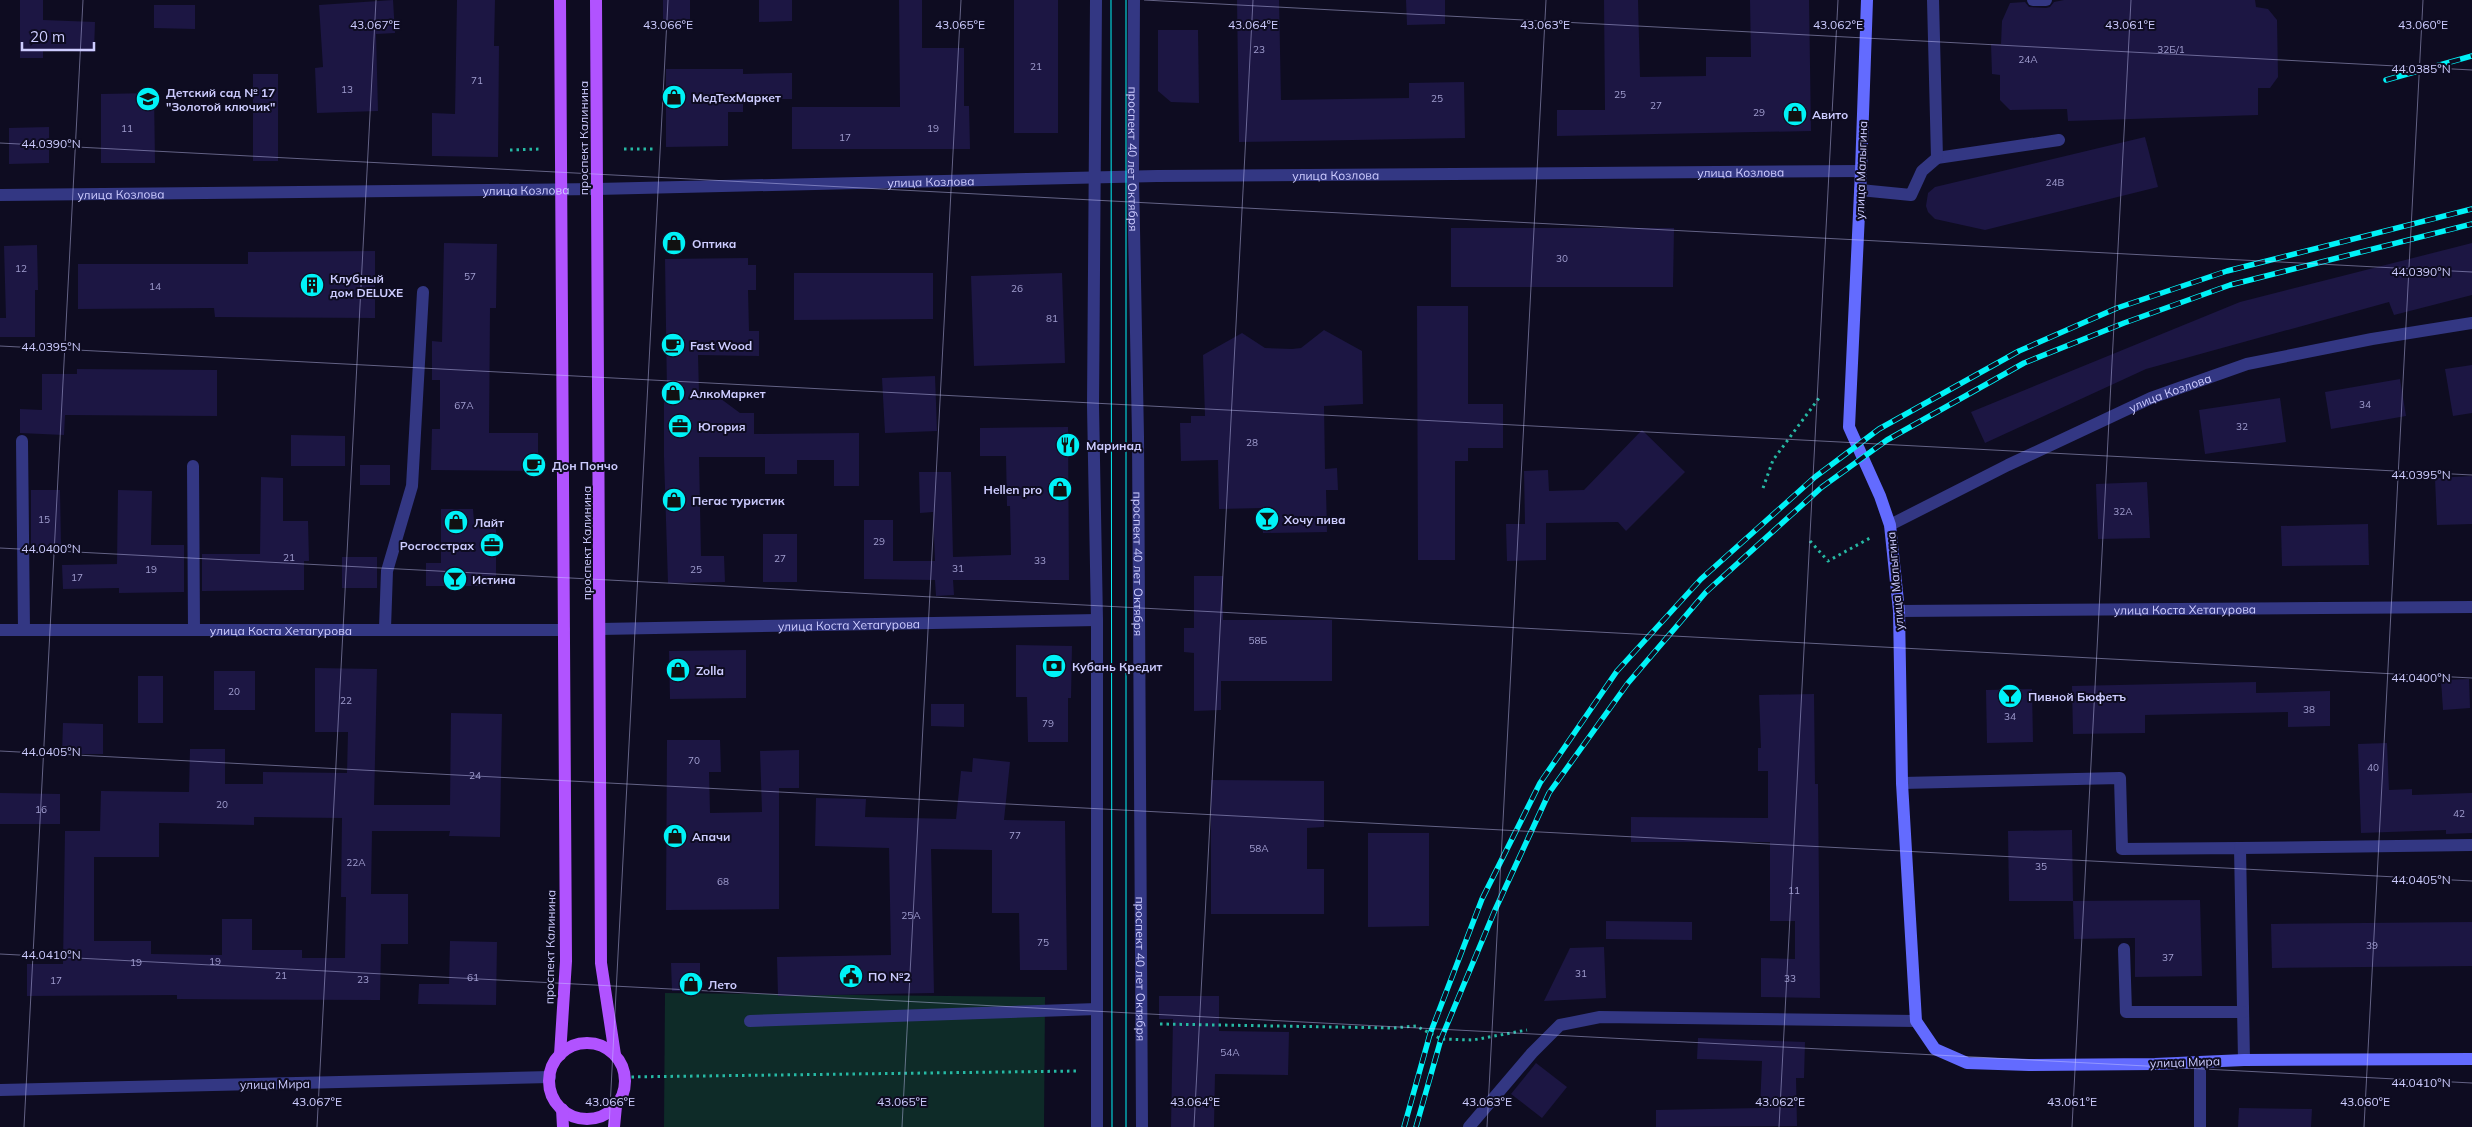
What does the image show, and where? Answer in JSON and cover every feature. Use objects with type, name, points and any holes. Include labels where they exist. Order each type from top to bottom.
[{"type":"main road","name":"проспект Калинина","points":[[550,1078],[553,1065],[560,1055],[566,961],[560,0]]},
{"type":"main road","name":"проспект Калинина","points":[[596,0],[601,963],[615,1055],[622,1065],[625,1077]]},
{"type":"main road","name":"улица Малыгина","points":[[1867,0],[1862,171],[1849,427],[1880,496],[1890,525],[1899,611],[1902,783],[1916,1021]]},
{"type":"main road","name":"улица Мира","points":[[1916,1021],[1935,1049],[1967,1063],[2029,1065],[2244,1060],[2472,1059]]},
{"type":"main road","points":[[560,1055],[570,1048],[582,1044],[594,1044],[606,1048],[615,1055]]},
{"type":"main road","points":[[550,1078],[550,1089],[554,1100],[572,1116],[584,1119],[596,1118],[607,1114],[616,1106],[624,1093],[625,1077]]},
{"type":"main road","points":[[614,1127],[616,1106]]},
{"type":"main road","points":[[562,1109],[563,1127]]},
{"type":"street","points":[[1096,0],[1093,179],[1093,406],[1097,620],[1097,1127]]},
{"type":"street","name":"проспект 40 лет Октября","points":[[1134,0],[1133,177],[1138,446],[1142,1127]]},
{"type":"street","points":[[1933,0],[1937,158]]},
{"type":"street","points":[[2033,0],[2046,0]]},
{"type":"street","points":[[1860,190],[1911,195],[1922,170],[1937,158],[2059,140]]},
{"type":"street","name":"улица Козлова","points":[[0,195],[560,190],[1133,177],[1862,171]]},
{"type":"street","points":[[386,628],[387,571],[412,486],[423,292]]},
{"type":"street","name":"улица Козлова","points":[[1890,525],[2008,465],[2151,398],[2238,367],[2372,339],[2472,323]]},
{"type":"street","points":[[22,441],[24,630]]},
{"type":"street","points":[[193,466],[194,629]]},
{"type":"street","name":"улица Коста Хетагурова","points":[[1899,611],[2472,607]]},
{"type":"street","name":"улица Коста Хетагурова","points":[[600,629],[1097,620]]},
{"type":"street","name":"улица Коста Хетагурова","points":[[0,630],[386,628],[564,630]]},
{"type":"street","points":[[1902,783],[2120,778],[2122,849],[2472,845]]},
{"type":"street","points":[[2240,848],[2244,1060]]},
{"type":"street","points":[[2124,949],[2126,1012],[2243,1012]]},
{"type":"street","points":[[750,1021],[1096,1009]]},
{"type":"street","points":[[1469,1127],[1532,1053],[1560,1024],[1600,1016],[1916,1021]]},
{"type":"street","points":[[2200,1062],[2200,1127]]},
{"type":"street","name":"улица Мира","points":[[0,1090],[550,1078]]},
{"type":"path","points":[[510,150],[541,149]]},
{"type":"path","points":[[624,149],[653,149]]},
{"type":"path","points":[[1763,488],[1773,460],[1819,398]]},
{"type":"path","points":[[1810,540],[1828,561],[1870,538]]},
{"type":"path","points":[[1141,1024],[1393,1028],[1416,1026],[1441,1039],[1472,1040],[1560,1024]]},
{"type":"path","points":[[625,1077],[1096,1071]]},
{"type":"green space","points":[[665,993],[1045,997],[1044,1127],[664,1127]]},
{"type":"building","points":[[20,0],[43,0],[43,20],[95,22],[94,52],[43,50],[43,58],[20,58]]},
{"type":"building","points":[[393,0],[395,33],[376,34],[378,111],[317,113],[315,68],[323,67],[319,5]]},
{"type":"building","points":[[457,0],[495,0],[494,46],[499,46],[498,157],[432,156],[432,113],[455,114]]},
{"type":"building","points":[[663,0],[690,0],[690,27],[663,27]]},
{"type":"building","points":[[759,0],[792,0],[792,21],[759,22]]},
{"type":"building","points":[[899,0],[922,0],[922,48],[964,48],[964,106],[969,106],[970,149],[792,149],[792,107],[900,107]]},
{"type":"building","points":[[1014,0],[1058,0],[1058,133],[1014,133]]},
{"type":"building","points":[[1237,0],[1279,0],[1281,100],[1409,98],[1409,83],[1464,82],[1465,138],[1239,142]]},
{"type":"building","points":[[1406,0],[1445,0],[1445,24],[1407,25]]},
{"type":"building","points":[[1604,0],[1638,0],[1640,77],[1706,76],[1706,57],[1751,57],[1750,0],[1809,0],[1811,131],[1557,136],[1557,110],[1605,110]]},
{"type":"building","points":[[2064,0],[2255,0],[2256,7],[2268,9],[2277,20],[2278,77],[2270,88],[2258,88],[2258,115],[2068,121],[2067,109],[2010,110],[2000,100],[2000,75],[1992,74],[1991,44],[2001,44],[2002,21],[2010,3],[2025,2],[2029,7],[2046,8],[2050,7],[2054,2]]},
{"type":"building","points":[[154,5],[195,5],[195,29],[154,28]]},
{"type":"building","points":[[1158,30],[1198,30],[1199,103],[1171,102],[1158,91]]},
{"type":"building","points":[[666,69],[743,69],[743,74],[792,73],[792,99],[743,99],[743,112],[728,112],[728,146],[666,147]]},
{"type":"building","points":[[253,74],[278,74],[278,161],[253,161]]},
{"type":"building","points":[[154,93],[155,163],[101,163],[101,94]]},
{"type":"building","points":[[49,127],[49,163],[9,164],[9,128]]},
{"type":"building","points":[[2145,137],[2158,187],[1985,230],[1935,219],[1928,212],[1926,206],[1928,193],[1935,187]]},
{"type":"building","points":[[1451,228],[1674,228],[1673,287],[1451,287]]},
{"type":"building","points":[[444,243],[497,244],[496,308],[490,308],[489,433],[538,433],[538,471],[431,470],[432,429],[440,429],[440,380],[432,380],[432,341],[442,342]]},
{"type":"building","points":[[2472,243],[2472,295],[2394,315],[2389,302],[2146,369],[1985,443],[1971,412],[2240,302]]},
{"type":"building","points":[[37,245],[38,290],[35,290],[35,337],[0,337],[0,318],[6,318],[4,246]]},
{"type":"building","points":[[375,251],[375,318],[215,317],[214,308],[78,309],[78,264],[248,264],[248,252]]},
{"type":"building","points":[[748,258],[748,265],[756,265],[756,290],[748,290],[749,331],[759,331],[759,356],[698,355],[699,393],[713,393],[740,413],[754,413],[754,434],[859,433],[859,486],[834,486],[834,460],[797,460],[797,474],[765,474],[765,457],[699,457],[701,556],[724,556],[725,582],[668,583],[664,457],[664,393],[667,393],[665,259]]},
{"type":"building","points":[[794,273],[933,273],[933,319],[794,320]]},
{"type":"building","points":[[1062,273],[1065,363],[974,366],[971,276]]},
{"type":"building","points":[[1417,306],[1468,306],[1468,404],[1503,404],[1503,448],[1468,448],[1468,461],[1455,461],[1455,560],[1418,560]]},
{"type":"building","points":[[1324,330],[1362,351],[1363,404],[1324,406],[1325,469],[1337,468],[1338,490],[1326,490],[1327,532],[1263,533],[1263,508],[1219,509],[1218,460],[1181,461],[1180,423],[1191,423],[1191,416],[1205,416],[1203,355],[1242,333],[1265,348],[1292,349],[1301,348]]},
{"type":"building","points":[[2472,365],[2472,413],[2453,416],[2445,369]]},
{"type":"building","points":[[77,369],[217,370],[217,416],[65,415],[64,435],[20,433],[20,409],[42,410],[42,374],[77,374]]},
{"type":"building","points":[[935,376],[937,431],[885,433],[882,378]]},
{"type":"building","points":[[2400,379],[2406,416],[2331,429],[2325,392]]},
{"type":"building","points":[[2280,398],[2286,442],[2205,454],[2199,410]]},
{"type":"building","points":[[1068,427],[1069,580],[953,580],[954,595],[936,596],[935,580],[864,579],[864,520],[893,520],[893,561],[935,561],[933,512],[920,513],[919,472],[951,472],[953,557],[1011,555],[1010,506],[1007,506],[1006,456],[980,456],[980,428]]},
{"type":"building","points":[[1642,430],[1685,472],[1626,531],[1618,522],[1546,523],[1546,560],[1507,561],[1506,524],[1525,524],[1524,471],[1548,470],[1549,491],[1584,490]]},
{"type":"building","points":[[291,435],[345,436],[345,466],[291,466]]},
{"type":"building","points":[[360,465],[390,465],[390,485],[360,485]]},
{"type":"building","points":[[2472,476],[2472,524],[2437,525],[2435,478]]},
{"type":"building","points":[[261,477],[283,478],[283,521],[308,521],[309,561],[304,561],[304,590],[202,591],[202,554],[260,554]]},
{"type":"building","points":[[2147,482],[2150,538],[2098,539],[2096,484]]},
{"type":"building","points":[[31,490],[60,490],[61,547],[31,547]]},
{"type":"building","points":[[118,490],[152,491],[151,545],[184,545],[184,592],[119,593],[119,588],[63,589],[62,565],[117,564]]},
{"type":"building","points":[[441,509],[473,509],[474,522],[496,522],[496,586],[426,586],[426,563],[441,563]]},
{"type":"building","points":[[2368,524],[2369,565],[2282,566],[2281,526]]},
{"type":"building","points":[[763,534],[797,534],[797,582],[763,582]]},
{"type":"building","points":[[342,557],[377,557],[377,588],[342,588]]},
{"type":"building","points":[[1194,576],[1223,576],[1223,620],[1332,620],[1332,681],[1221,681],[1221,710],[1194,711],[1194,653],[1184,652],[1184,628],[1194,628]]},
{"type":"building","points":[[1016,645],[1072,646],[1071,698],[1068,698],[1068,742],[1028,742],[1027,697],[1016,697]]},
{"type":"building","points":[[746,650],[746,698],[670,699],[669,651]]},
{"type":"building","points":[[315,668],[377,669],[374,805],[450,805],[451,713],[502,714],[500,837],[449,836],[450,831],[372,831],[371,894],[408,894],[408,944],[381,944],[380,1000],[177,999],[177,995],[27,996],[27,964],[63,964],[65,831],[100,831],[101,791],[189,792],[190,749],[225,749],[225,784],[263,784],[263,772],[347,773],[348,732],[315,732]],"holes":[[[254,817],[342,818],[341,897],[346,897],[345,958],[302,958],[302,950],[252,950],[252,919],[222,919],[222,955],[151,954],[151,941],[94,941],[94,857],[159,857],[159,823],[254,825]]]},
{"type":"building","points":[[214,671],[255,671],[255,710],[214,710]]},
{"type":"building","points":[[138,676],[163,676],[163,723],[138,723]]},
{"type":"building","points":[[2469,679],[2470,708],[2443,710],[2441,680]]},
{"type":"building","points":[[2256,682],[2256,693],[2330,691],[2330,726],[2288,727],[2288,712],[2145,715],[2145,733],[2073,734],[2072,686]]},
{"type":"building","points":[[2032,689],[2033,742],[1987,743],[1986,690]]},
{"type":"building","points":[[1814,694],[1815,784],[1818,784],[1820,998],[1761,997],[1761,958],[1795,959],[1795,921],[1770,921],[1770,842],[1631,842],[1631,817],[1768,818],[1768,771],[1758,771],[1758,748],[1761,748],[1759,695]]},
{"type":"building","points":[[931,704],[964,704],[964,727],[931,726]]},
{"type":"building","points":[[63,723],[103,724],[103,754],[62,754]]},
{"type":"building","points":[[667,740],[720,740],[721,772],[709,772],[710,813],[762,812],[760,751],[799,750],[799,788],[779,788],[779,909],[666,910]]},
{"type":"building","points":[[2387,743],[2389,790],[2412,789],[2412,795],[2472,793],[2472,833],[2446,834],[2446,830],[2361,833],[2358,744]]},
{"type":"building","points":[[973,758],[1010,762],[1004,820],[1065,821],[1067,970],[1020,970],[1019,913],[992,913],[992,850],[931,849],[934,993],[778,996],[777,957],[891,955],[889,848],[815,846],[816,798],[866,799],[865,817],[956,819],[961,771],[972,772]]},
{"type":"building","points":[[1211,780],[1324,781],[1324,827],[1307,828],[1307,869],[1324,869],[1324,914],[1211,914]]},
{"type":"building","points":[[0,793],[60,794],[60,824],[0,824]]},
{"type":"building","points":[[2072,830],[2073,901],[2009,901],[2008,831]]},
{"type":"building","points":[[1368,833],[1429,833],[1429,926],[1368,927]]},
{"type":"building","points":[[2200,900],[2202,976],[2135,977],[2135,938],[2074,939],[2073,901]]},
{"type":"building","points":[[1606,921],[1692,922],[1692,940],[1606,939]]},
{"type":"building","points":[[2472,922],[2472,966],[2272,968],[2271,924]]},
{"type":"building","points":[[450,941],[497,942],[496,1005],[418,1004],[419,984],[449,984]]},
{"type":"building","points":[[1604,947],[1606,998],[1544,1001],[1570,948]]},
{"type":"building","points":[[671,963],[700,963],[700,991],[672,991]]},
{"type":"building","points":[[1159,996],[1219,996],[1219,1031],[1289,1032],[1288,1075],[1215,1074],[1214,1127],[1171,1127],[1173,1019],[1159,1019]]},
{"type":"building","points":[[1698,1038],[1805,1042],[1804,1078],[1796,1078],[1797,1126],[1656,1127],[1656,1110],[1760,1108],[1762,1061],[1697,1059]]},
{"type":"building","points":[[1536,1063],[1567,1087],[1542,1118],[1511,1094]]},
{"type":"building","points":[[2239,1108],[2312,1109],[2311,1127],[2238,1127]]},
{"type":"tram line","points":[[1111,0],[1112,1127]]},
{"type":"tram line","points":[[1126,0],[1126,1127]]},
{"type":"railway","points":[[2386,80],[2472,56]]},
{"type":"railway","points":[[1404,1127],[1430,1034],[1482,899],[1540,783],[1617,671],[1701,579],[1815,477],[1879,429],[2019,351],[2117,308],[2227,271],[2472,209]]},
{"type":"railway","points":[[1416,1127],[1441,1039],[1495,910],[1549,793],[1628,683],[1706,592],[1822,487],[1887,440],[2024,363],[2124,323],[2230,285],[2472,224]]},
{"type":"place","name":"МедТехМаркет","points":[[674,97]]},
{"type":"place","name":"Детский сад № 17 \"Золотой ключик\"","points":[[148,99]]},
{"type":"place","name":"Авито","points":[[1795,114]]},
{"type":"place","name":"Оптика","points":[[674,243]]},
{"type":"place","name":"Клубный дом DELUXE","points":[[312,285]]},
{"type":"place","name":"Fast Wood","points":[[673,345]]},
{"type":"place","name":"АлкоМаркет","points":[[673,393]]},
{"type":"place","name":"Югория","points":[[680,426]]},
{"type":"place","name":"Маринад","points":[[1068,445]]},
{"type":"place","name":"Дон Пончо","points":[[534,465]]},
{"type":"place","name":"Hellen pro","points":[[1060,489]]},
{"type":"place","name":"Пегас туристик","points":[[674,500]]},
{"type":"place","name":"Хочу пива","points":[[1267,519]]},
{"type":"place","name":"Лайт","points":[[456,522]]},
{"type":"place","name":"Росгосстрах","points":[[492,545]]},
{"type":"place","name":"Истина","points":[[455,579]]},
{"type":"place","name":"Кубань Кредит","points":[[1054,666]]},
{"type":"place","name":"Zolla","points":[[678,670]]},
{"type":"place","name":"Пивной Бюфетъ","points":[[2010,696]]},
{"type":"place","name":"Апачи","points":[[675,836]]},
{"type":"place","name":"ПО №2","points":[[851,976]]},
{"type":"place","name":"Лето","points":[[691,984]]}]
